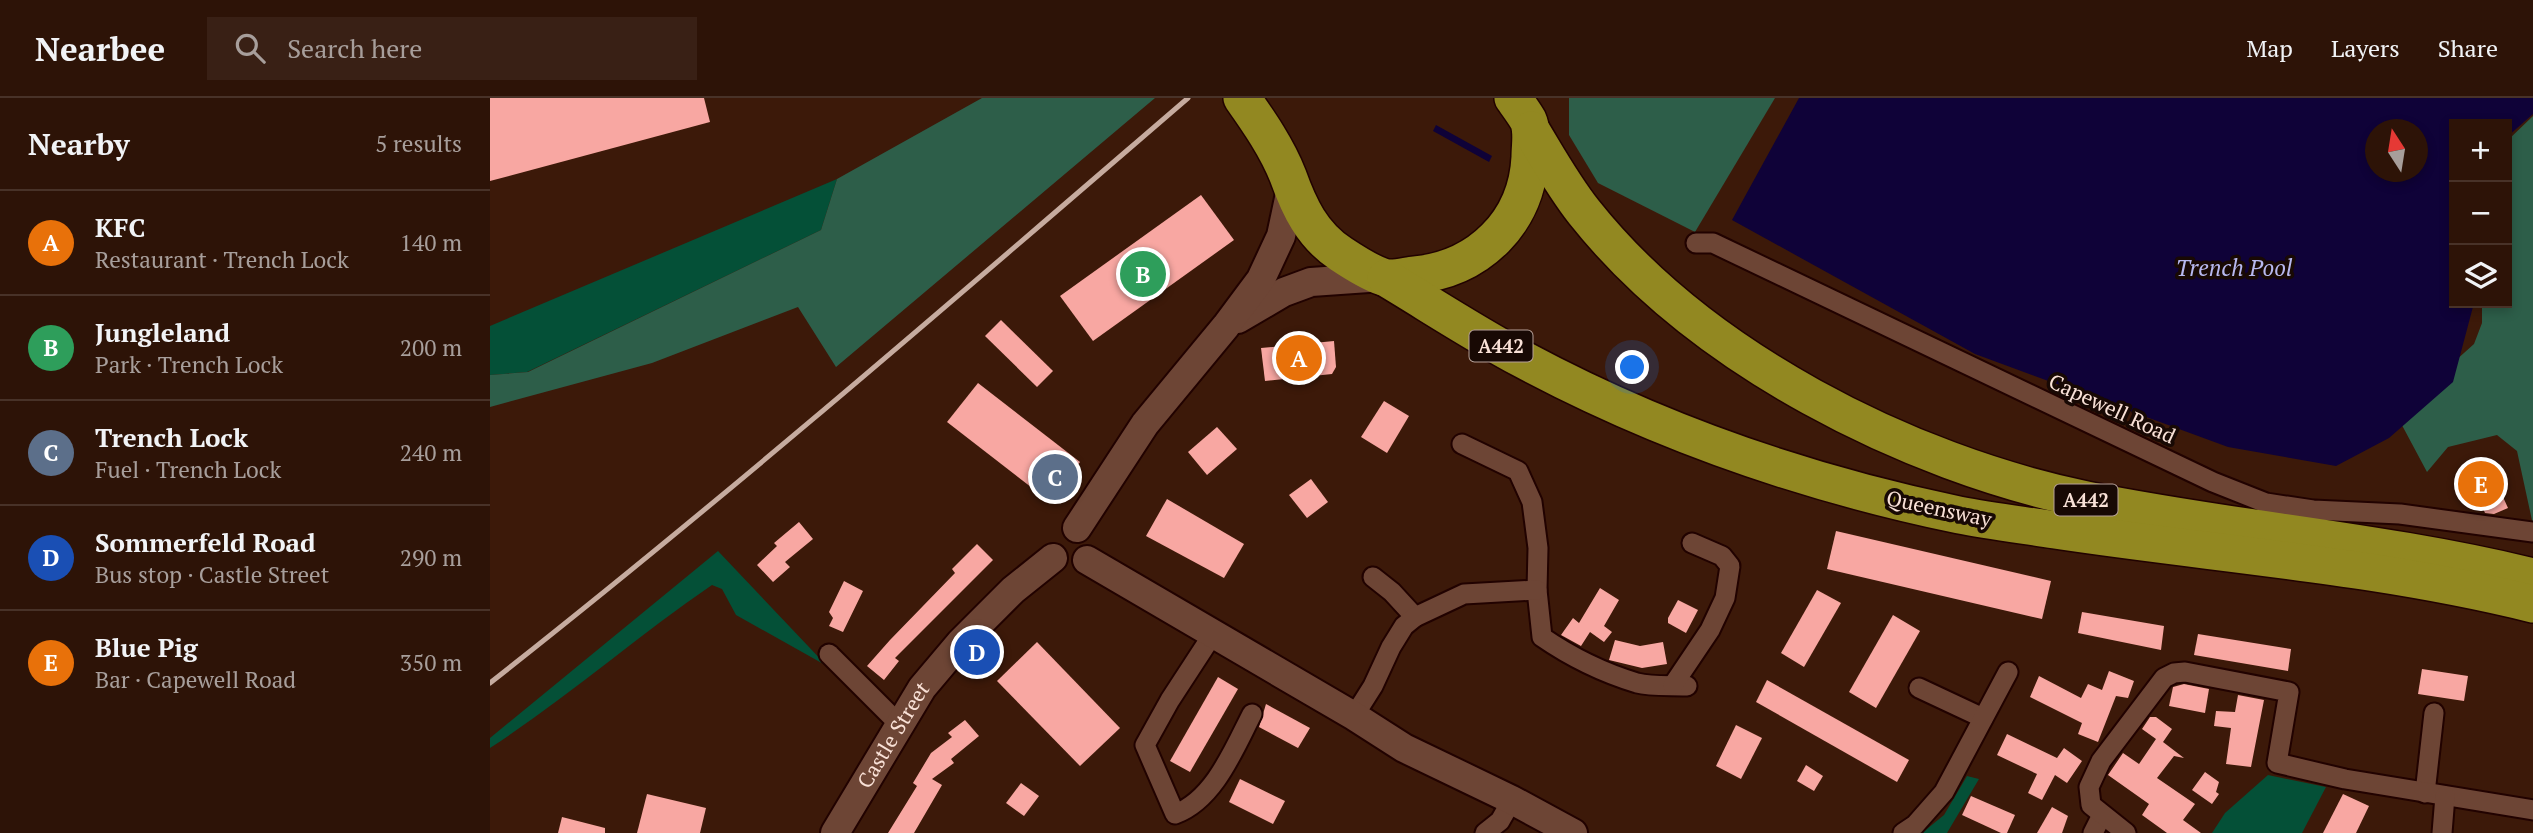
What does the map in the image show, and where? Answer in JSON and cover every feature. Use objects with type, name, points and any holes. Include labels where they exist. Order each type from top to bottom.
[{"type":"highway","name":"A442","points":[[1242,98],[1261,124],[1288,176],[1291,190],[1302,212],[1338,252],[1385,277],[1432,274],[1456,266],[1484,249],[1513,219],[1525,192],[1530,165],[1526,112]]},
{"type":"highway","name":"A442","points":[[1526,112],[1583,211],[1658,290],[1716,337],[1785,382],[1875,430],[1989,474],[2084,499],[2214,523],[2485,565],[2533,577]]},
{"type":"highway","name":"Queensway","points":[[1385,277],[1521,358],[1619,407],[1746,459],[1844,489],[1961,516],[2105,538],[2394,575],[2481,591],[2533,604]]},
{"type":"street","points":[[1077,528],[1144,424],[1226,326],[1261,279],[1276,250],[1291,190]]},
{"type":"street","name":"Capewell Road","points":[[1696,243],[1713,243],[2213,482],[2266,503],[2313,510],[2400,514],[2533,532]]},
{"type":"street","points":[[1226,326],[1284,292],[1311,282],[1385,277]]},
{"type":"street","points":[[1461,444],[1518,471],[1532,502],[1538,548],[1537,590],[1542,637],[1562,651],[1590,664],[1639,684],[1680,685],[1725,598],[1730,566],[1722,556],[1692,543]]},
{"type":"street","points":[[1065,527],[1077,528],[1090,541],[1090,555],[1076,567],[1063,566],[1053,558],[1050,546],[1055,534],[1065,527]]},
{"type":"street","name":"Castle Street","points":[[835,833],[922,688],[960,643],[1013,590],[1053,558]]},
{"type":"street","points":[[1087,560],[1404,748],[1573,833]]},
{"type":"street","points":[[1373,577],[1392,592],[1415,617]]},
{"type":"street","points":[[1354,716],[1373,687],[1391,647],[1404,626],[1415,617],[1464,594],[1537,590]]},
{"type":"street","points":[[1184,833],[1145,745],[1170,699],[1213,634]]},
{"type":"street","points":[[829,654],[900,724]]},
{"type":"street","points":[[1903,833],[1915,825],[1944,792],[2008,672]]},
{"type":"street","points":[[2126,833],[2097,824],[2089,788],[2101,761],[2164,678],[2185,672],[2289,692],[2277,762],[2345,779],[2533,810]]},
{"type":"street","points":[[1919,688],[1983,718]]},
{"type":"street","points":[[2425,793],[2434,713]]},
{"type":"street","points":[[1175,814],[1188,809],[1211,786],[1252,714]]},
{"type":"street","points":[[2442,833],[2445,796]]},
{"type":"street","points":[[1485,833],[1500,821],[1512,800]]},
{"type":"green space","points":[[982,98],[1155,98],[836,367],[798,307],[652,363],[490,407],[490,375],[528,372],[821,230],[837,179]]},
{"type":"green space","points":[[1569,98],[1775,98],[1695,232],[1598,183],[1569,135]]},
{"type":"green space","points":[[2533,116],[2533,525],[2517,451],[2497,435],[2448,447],[2427,472],[2396,414],[2474,344],[2482,323],[2482,308],[2512,308],[2512,136]]},
{"type":"green space","points":[[837,179],[821,230],[527,372],[490,375],[490,326]]},
{"type":"green space","points":[[718,551],[827,666],[736,615],[722,589],[712,585],[490,748],[490,738]]},
{"type":"green space","points":[[2268,775],[2326,787],[2302,833],[2212,833],[2225,813]]},
{"type":"green space","points":[[1967,776],[1979,779],[1947,833],[1922,833],[1944,815]]},
{"type":"water","name":"Trench Pool","points":[[1799,98],[2533,98],[2533,114],[2512,133],[2512,119],[2449,119],[2449,308],[2473,308],[2453,382],[2389,438],[2336,466],[2228,447],[1975,354],[1732,220]]},
{"type":"water","points":[[1436,125],[1492,156],[1489,162],[1433,131]]},
{"type":"building","points":[[490,98],[704,98],[710,122],[490,181]]},
{"type":"building","points":[[1201,195],[1234,240],[1093,341],[1060,296]]},
{"type":"building","points":[[1001,320],[1053,371],[1037,387],[985,336]]},
{"type":"building","points":[[1334,341],[1336,367],[1332,374],[1265,381],[1261,348]]},
{"type":"building","points":[[978,383],[1080,462],[1049,501],[947,422]]},
{"type":"building","points":[[1384,401],[1409,416],[1387,453],[1361,437]]},
{"type":"building","points":[[1217,427],[1237,449],[1207,475],[1188,452]]},
{"type":"building","points":[[2493,475],[2508,508],[2494,514],[2485,513],[2472,484]]},
{"type":"building","points":[[1311,479],[1328,502],[1307,518],[1289,495]]},
{"type":"building","points":[[1167,499],[1244,544],[1224,578],[1146,536]]},
{"type":"building","points":[[799,522],[813,539],[785,562],[790,567],[773,582],[757,565],[777,546],[774,543]]},
{"type":"building","points":[[1836,531],[2051,581],[2042,619],[1827,569]]},
{"type":"building","points":[[977,544],[993,560],[895,658],[899,661],[884,680],[867,666],[955,573],[952,569]]},
{"type":"building","points":[[844,581],[863,591],[843,632],[829,626],[833,618],[829,612]]},
{"type":"building","points":[[1600,588],[1619,600],[1604,626],[1612,632],[1604,642],[1590,632],[1581,646],[1561,635],[1573,618],[1579,623]]},
{"type":"building","points":[[1817,590],[1841,603],[1804,667],[1781,653]]},
{"type":"building","points":[[1678,600],[1698,610],[1686,633],[1668,623]]},
{"type":"building","points":[[2082,612],[2164,626],[2161,650],[2078,633]]},
{"type":"building","points":[[1893,615],[1920,631],[1876,708],[1849,692]]},
{"type":"building","points":[[2198,634],[2291,649],[2288,671],[2194,655]]},
{"type":"building","points":[[1615,640],[1640,646],[1663,642],[1667,664],[1642,668],[1609,660]]},
{"type":"building","points":[[1037,642],[1120,728],[1080,766],[997,681]]},
{"type":"building","points":[[2422,669],[2468,676],[2464,701],[2418,694]]},
{"type":"building","points":[[2109,671],[2134,681],[2128,698],[2116,696],[2098,742],[2078,734],[2082,723],[2030,697],[2039,676],[2081,698],[2088,684],[2102,690]]},
{"type":"building","points":[[1218,677],[1238,689],[1190,772],[1170,761]]},
{"type":"building","points":[[1767,680],[1909,760],[1897,782],[1756,702]]},
{"type":"building","points":[[2184,684],[2209,689],[2205,713],[2169,706],[2173,687]]},
{"type":"building","points":[[2238,695],[2264,700],[2251,767],[2226,764],[2231,728],[2214,726],[2216,711],[2235,712]]},
{"type":"building","points":[[1266,704],[1310,728],[1298,748],[1259,727]]},
{"type":"building","points":[[2150,717],[2156,717],[2172,729],[2163,742],[2184,758],[2174,756],[2157,778],[2195,804],[2183,820],[2201,833],[2167,833],[2142,815],[2149,804],[2108,775],[2123,753],[2139,764],[2156,739],[2142,729]]},
{"type":"building","points":[[965,720],[979,736],[951,759],[954,763],[932,779],[942,785],[914,833],[888,833],[917,786],[913,783],[931,753],[952,737],[948,733]]},
{"type":"building","points":[[1736,725],[1762,738],[1741,779],[1716,766]]},
{"type":"building","points":[[2007,734],[2057,758],[2064,748],[2082,761],[2067,783],[2055,775],[2042,800],[2028,793],[2037,774],[1997,755]]},
{"type":"building","points":[[1806,765],[1823,776],[1814,791],[1797,781]]},
{"type":"building","points":[[2205,772],[2219,782],[2216,792],[2219,794],[2212,804],[2192,790]]},
{"type":"building","points":[[1240,779],[1285,801],[1273,824],[1229,802]]},
{"type":"building","points":[[1021,783],[1039,796],[1024,816],[1006,803]]},
{"type":"building","points":[[647,794],[706,808],[700,833],[637,833]]},
{"type":"building","points":[[2343,794],[2369,806],[2356,833],[2323,833]]},
{"type":"building","points":[[1971,796],[2015,815],[2007,833],[2001,833],[1962,815]]},
{"type":"building","points":[[2052,807],[2068,816],[2062,833],[2037,833]]},
{"type":"building","points":[[562,817],[605,828],[605,833],[558,833]]},
{"type":"railway","points":[[490,683],[755,467],[1188,98]]},
{"type":"place","name":"Jungleland","points":[[1143,274]]},
{"type":"place","name":"KFC","points":[[1299,358]]},
{"type":"place","name":"Trench Lock","points":[[1055,477]]},
{"type":"place","name":"Blue Pig","points":[[2481,484]]},
{"type":"place","name":"Sommerfeld Road","points":[[977,652]]}]
